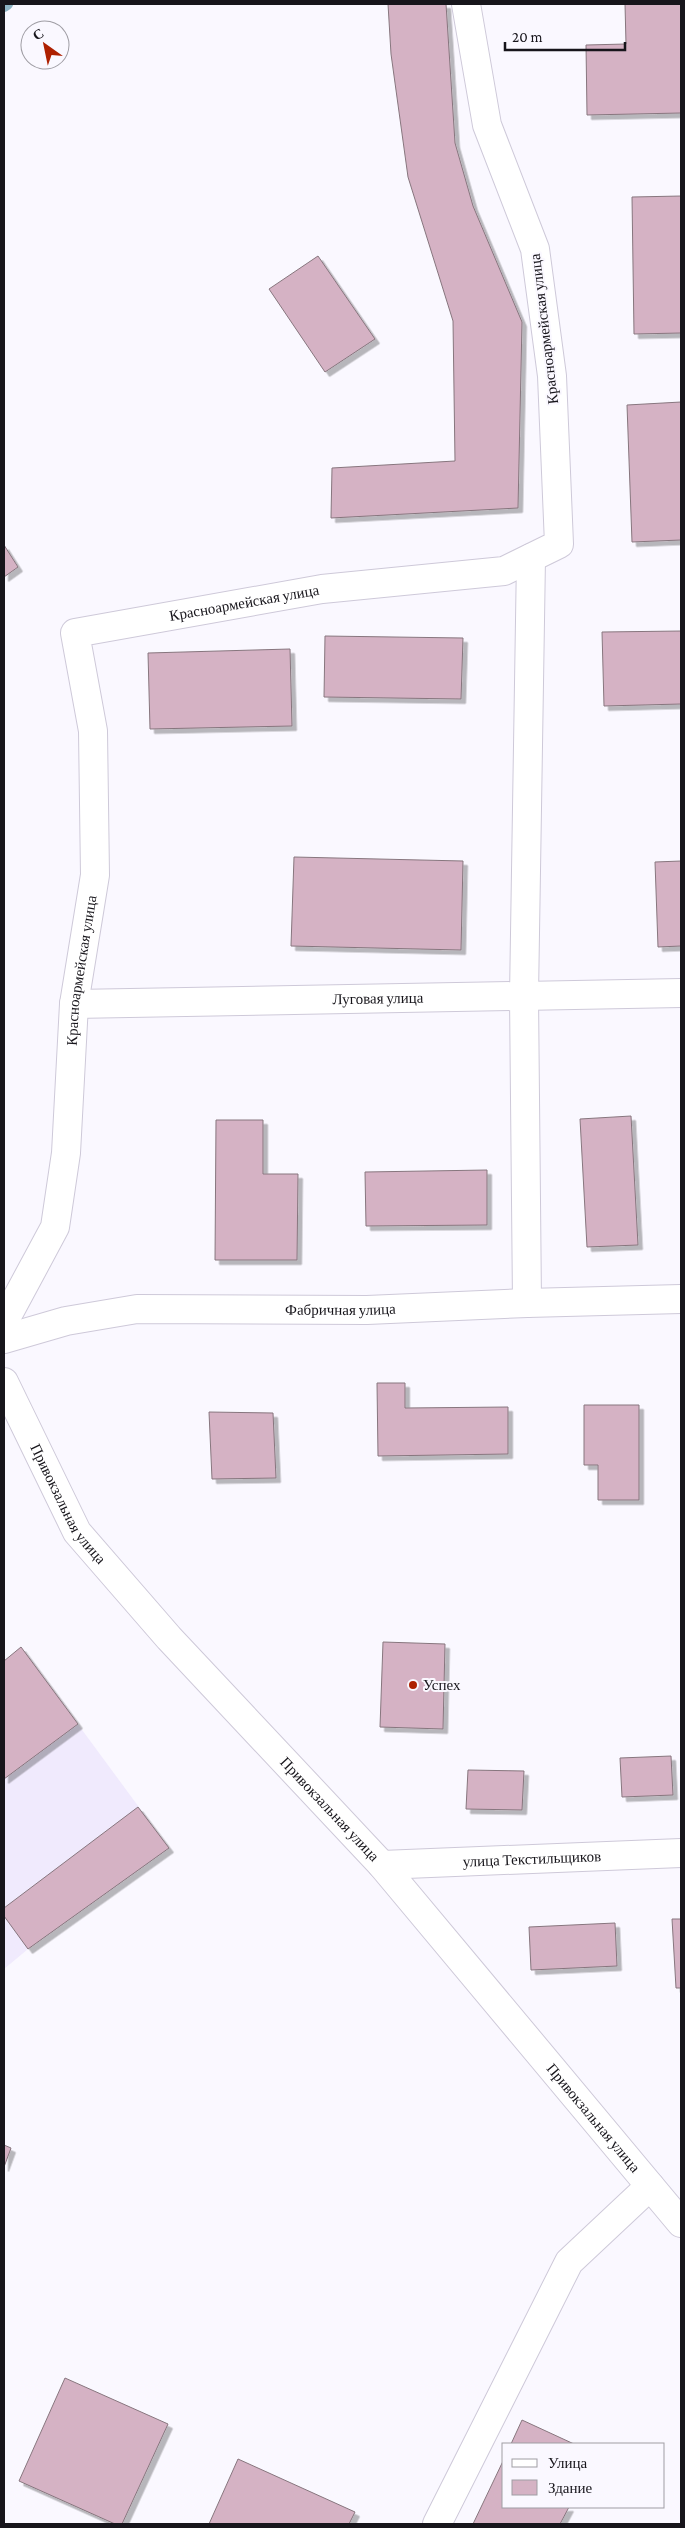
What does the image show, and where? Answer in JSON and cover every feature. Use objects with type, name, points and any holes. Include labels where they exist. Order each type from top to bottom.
[{"type":"street","name":"Красноармейская улица","points":[[4,1322],[56,1227],[66,1153],[74,1004],[95,875],[93,731],[76,633],[322,589],[504,571],[559,544],[552,376],[535,249],[487,125],[466,4]]},
{"type":"street","points":[[527,1303],[524,996],[531,558]]},
{"type":"street","name":"Луговая улица","points":[[74,1004],[681,993]]},
{"type":"street","name":"Фабричная улица","points":[[4,1339],[66,1321],[137,1310],[366,1310],[681,1299]]},
{"type":"street","name":"Привокзальная улица","points":[[4,1382],[77,1532],[169,1638],[382,1865],[681,2223]]},
{"type":"street","name":"улица Текстильщиков","points":[[382,1865],[681,1853]]},
{"type":"street","points":[[437,2524],[569,2262],[650,2186]]},
{"type":"shaded area","points":[[21,1647],[169,1848],[28,1949],[4,1969],[4,1661]]},
{"type":"building","points":[[388,4],[446,4],[455,143],[473,206],[522,322],[518,508],[331,518],[332,468],[455,461],[453,321],[408,177],[391,54]]},
{"type":"building","points":[[625,4],[681,4],[681,113],[587,115],[586,45],[626,44]]},
{"type":"building","points":[[681,196],[681,333],[634,334],[632,197]]},
{"type":"building","points":[[318,256],[375,339],[325,372],[269,289]]},
{"type":"building","points":[[681,402],[681,540],[632,542],[627,405]]},
{"type":"building","points":[[4,545],[18,567],[4,577]]},
{"type":"building","points":[[681,631],[681,704],[604,706],[602,632]]},
{"type":"building","points":[[325,636],[463,638],[461,699],[324,697]]},
{"type":"building","points":[[290,649],[292,726],[150,729],[148,653]]},
{"type":"building","points":[[294,857],[463,861],[461,950],[291,946]]},
{"type":"building","points":[[681,861],[681,946],[658,947],[655,862]]},
{"type":"building","points":[[631,1116],[638,1245],[587,1247],[580,1119]]},
{"type":"building","points":[[216,1120],[263,1120],[263,1174],[298,1174],[297,1260],[215,1260]]},
{"type":"building","points":[[487,1170],[487,1225],[366,1226],[365,1172]]},
{"type":"building","points":[[377,1383],[405,1383],[405,1408],[508,1407],[508,1454],[378,1456]]},
{"type":"building","points":[[584,1405],[639,1405],[639,1500],[598,1500],[598,1465],[584,1465]]},
{"type":"building","points":[[209,1412],[273,1413],[276,1478],[212,1479]]},
{"type":"building","name":"Успех","points":[[383,1642],[445,1644],[443,1729],[380,1727]]},
{"type":"building","points":[[21,1647],[78,1724],[4,1779],[4,1661]]},
{"type":"building","points":[[671,1756],[673,1795],[622,1797],[620,1758]]},
{"type":"building","points":[[468,1770],[524,1771],[522,1810],[466,1809]]},
{"type":"building","points":[[138,1807],[169,1848],[28,1949],[4,1916],[4,1908]]},
{"type":"building","points":[[672,1919],[681,1919],[681,1988],[676,1988]]},
{"type":"building","points":[[615,1923],[617,1966],[531,1970],[529,1927]]},
{"type":"building","points":[[4,2145],[11,2148],[4,2167]]},
{"type":"building","points":[[65,2378],[168,2424],[122,2524],[115,2524],[19,2481]]},
{"type":"building","points":[[522,2420],[572,2443],[511,2443]]},
{"type":"building","points":[[238,2459],[355,2512],[349,2524],[209,2524]]},
{"type":"building","points":[[502,2463],[502,2508],[568,2508],[560,2524],[473,2524]]},
{"type":"place","name":"Успех","points":[[413,1685]]}]
